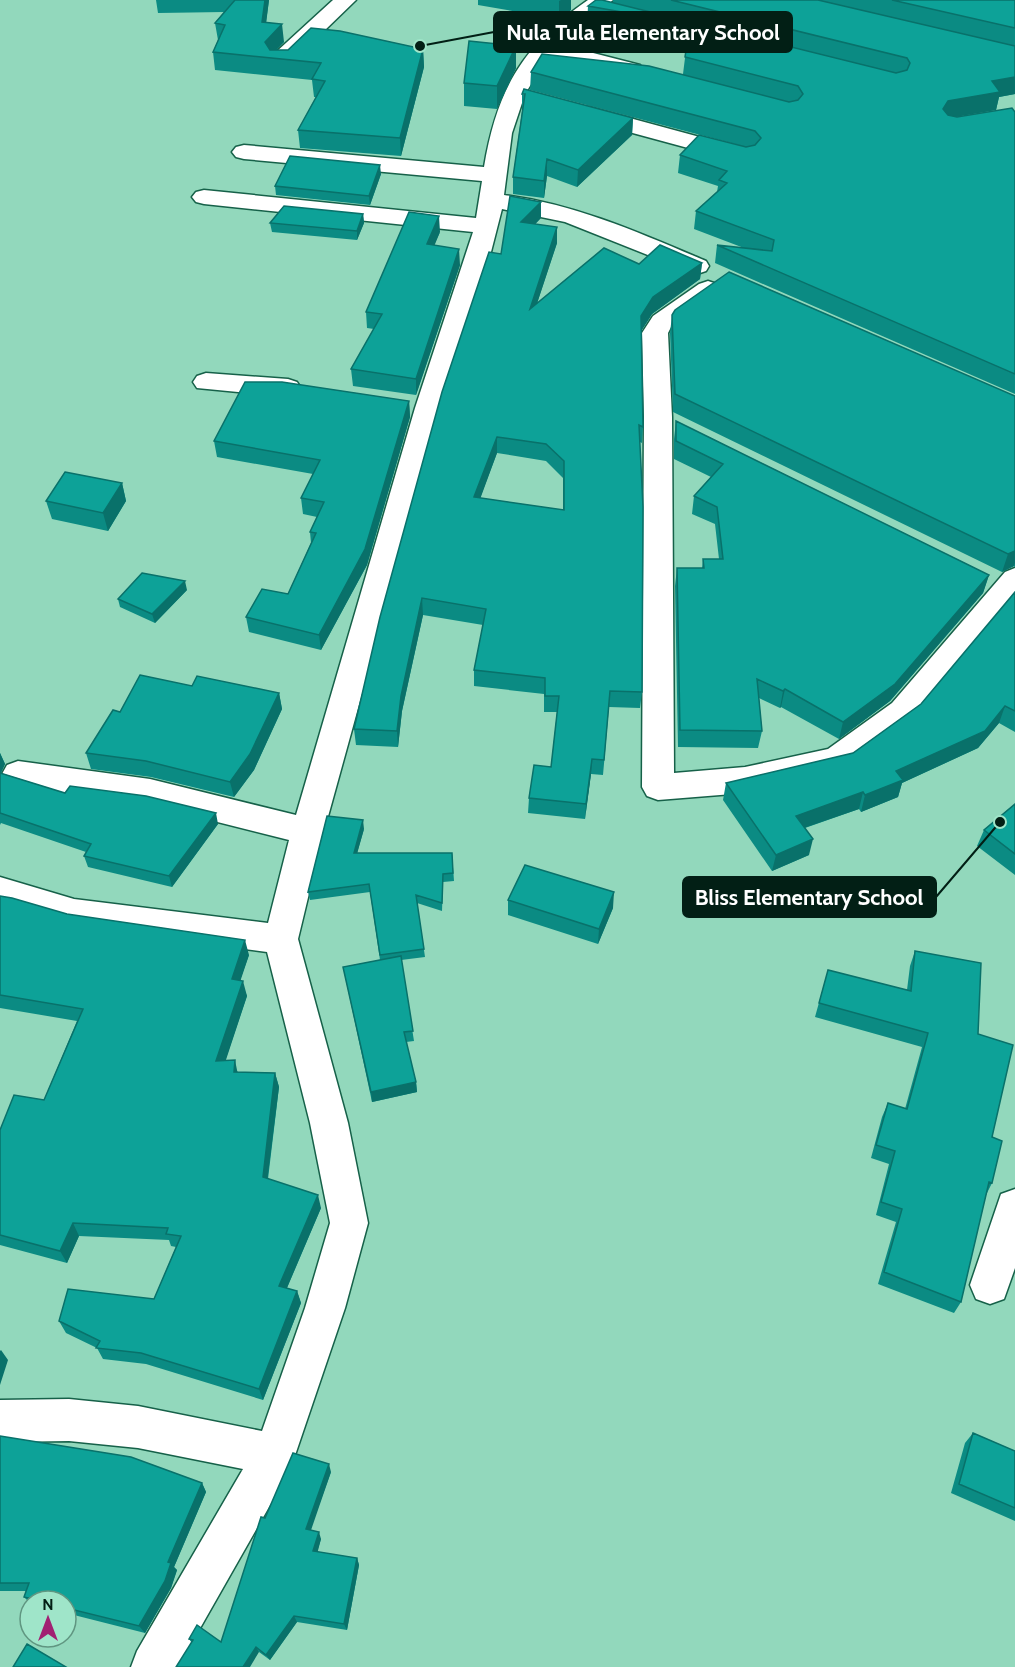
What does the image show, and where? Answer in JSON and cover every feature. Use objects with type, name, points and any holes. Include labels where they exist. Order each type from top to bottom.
[{"type":"street","points":[[280,61],[345,0]]},
{"type":"street","points":[[153,1667],[275,1455],[325,1308],[349,1223],[328,1123],[281,939],[417,407],[468,291],[491,201],[501,133],[525,97],[543,47],[565,26],[593,5]]},
{"type":"street","points":[[543,47],[651,75]]},
{"type":"street","points":[[568,109],[744,156]]},
{"type":"street","points":[[244,152],[491,201]]},
{"type":"street","points":[[204,197],[491,201],[531,204],[644,243],[730,280],[657,327],[668,422],[658,787],[745,780],[837,759],[903,711],[1003,582]]},
{"type":"street","points":[[206,382],[317,392]]},
{"type":"street","points":[[18,774],[150,792],[308,831]]},
{"type":"street","points":[[0,891],[74,913],[281,939]]},
{"type":"street","points":[[990,1285],[1015,1207]]},
{"type":"street","points":[[0,1421],[69,1420],[138,1427],[275,1455]]},
{"type":"building","points":[[235,0],[265,0],[262,22],[282,24],[265,42],[270,50],[288,50],[311,28],[340,31],[423,49],[400,138],[298,130],[325,81],[312,79],[321,63],[213,52],[225,25],[215,23]]},
{"type":"building","points":[[596,0],[896,73],[907,70],[910,63],[907,58],[671,0],[818,0],[1015,46],[1015,77],[992,81],[1000,92],[948,101],[943,109],[948,115],[957,117],[1012,108],[1015,112],[1015,374],[717,245],[772,251],[774,240],[696,211],[727,183],[719,180],[727,171],[680,155],[699,135],[746,147],[755,145],[761,138],[755,131],[531,72],[542,54],[649,66],[789,102],[798,100],[803,94],[798,86],[685,57],[690,24],[588,6]]},
{"type":"building","points":[[892,0],[1015,0],[1015,28]]},
{"type":"building","points":[[469,41],[516,46],[497,86],[464,83]]},
{"type":"building","points":[[524,89],[633,118],[578,170],[547,159],[544,181],[513,177]]},
{"type":"building","points":[[290,156],[380,165],[369,196],[275,186]]},
{"type":"building","points":[[510,196],[541,202],[521,222],[557,227],[530,309],[604,248],[639,264],[660,245],[702,263],[653,297],[641,316],[643,427],[639,425],[643,507],[642,692],[610,691],[604,760],[592,759],[586,804],[529,798],[534,765],[551,767],[559,696],[545,696],[545,678],[474,670],[486,609],[422,598],[401,696],[397,731],[354,729],[380,617],[442,392],[489,252],[501,254]],"holes":[[[497,437],[546,444],[564,461],[564,510],[474,497]]]},
{"type":"building","points":[[284,206],[363,214],[357,231],[270,223]]},
{"type":"building","points":[[409,212],[439,216],[427,244],[459,249],[416,379],[351,369],[382,314],[366,312]]},
{"type":"building","points":[[729,272],[1015,396],[1015,551],[1008,554],[675,394],[672,315],[675,310]]},
{"type":"building","points":[[245,382],[282,382],[409,401],[365,549],[319,635],[246,617],[262,589],[288,594],[316,533],[310,532],[324,502],[301,498],[320,460],[214,441]]},
{"type":"building","points":[[676,421],[989,575],[895,684],[843,722],[785,689],[783,691],[757,679],[762,731],[680,730],[677,568],[704,568],[703,559],[723,559],[717,507],[694,496],[723,464],[676,441]]},
{"type":"building","points":[[65,472],[122,483],[103,513],[46,501]]},
{"type":"building","points":[[142,573],[185,581],[152,614],[118,599]]},
{"type":"building","points":[[1015,592],[1015,711],[1005,706],[985,731],[896,771],[903,780],[865,795],[863,792],[796,816],[813,839],[776,855],[726,783],[853,753],[921,704]]},
{"type":"building","points":[[140,675],[192,686],[197,676],[279,693],[250,754],[230,782],[146,761],[86,753],[113,710],[120,712]]},
{"type":"building","points":[[0,773],[65,793],[70,786],[146,796],[216,813],[169,876],[84,856],[91,844],[0,813]]},
{"type":"building","points":[[1015,804],[1015,854],[984,830]]},
{"type":"building","points":[[327,816],[363,820],[354,853],[452,853],[453,873],[443,874],[442,903],[416,895],[424,949],[380,955],[369,884],[308,892]]},
{"type":"building","points":[[525,865],[614,892],[599,929],[508,900]]},
{"type":"building","points":[[0,896],[67,914],[245,940],[232,979],[243,981],[216,1061],[235,1060],[234,1072],[275,1073],[263,1177],[318,1195],[279,1286],[297,1291],[259,1389],[141,1353],[96,1348],[100,1341],[59,1321],[68,1289],[154,1299],[181,1236],[166,1234],[168,1228],[73,1223],[60,1251],[0,1235],[0,1130],[14,1095],[44,1100],[83,1009],[0,995]]},
{"type":"building","points":[[915,951],[981,963],[978,1034],[1013,1045],[992,1137],[1002,1141],[992,1183],[989,1182],[961,1302],[884,1272],[902,1209],[881,1202],[895,1151],[876,1145],[888,1103],[907,1109],[928,1033],[819,1003],[828,970],[911,991]]},
{"type":"building","points":[[401,956],[413,1031],[404,1032],[416,1082],[371,1092],[343,967]]},
{"type":"building","points":[[973,1433],[1015,1451],[1015,1508],[959,1484]]},
{"type":"building","points":[[0,1436],[131,1457],[202,1483],[168,1562],[171,1563],[165,1581],[139,1626],[78,1611],[78,1589],[27,1589],[29,1583],[0,1583]]},
{"type":"building","points":[[293,1453],[329,1464],[306,1529],[319,1532],[313,1551],[357,1558],[344,1624],[294,1616],[266,1655],[256,1647],[243,1667],[176,1667],[193,1640],[189,1639],[197,1625],[221,1642],[261,1517],[265,1518]]},
{"type":"building","points":[[24,1649],[35,1649],[66,1667],[13,1667]]},
{"type":"place","name":"Nula Tula Elementary School","points":[[420,46]]},
{"type":"place","name":"Bliss Elementary School","points":[[1000,822]]}]
